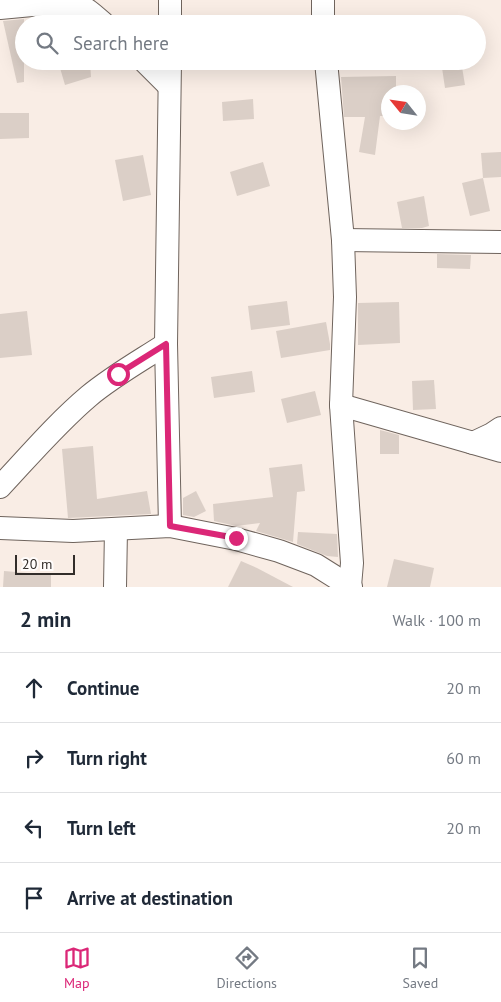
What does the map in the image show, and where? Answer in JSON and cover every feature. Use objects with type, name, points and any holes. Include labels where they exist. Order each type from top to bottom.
[{"type":"street","points":[[170,0],[170,15]]},
{"type":"street","points":[[323,0],[323,15]]},
{"type":"street","points":[[0,8],[75,4],[93,15]]},
{"type":"street","points":[[153,70],[169,86]]},
{"type":"street","points":[[170,70],[166,344],[170,526]]},
{"type":"street","points":[[0,528],[73,531],[170,526],[236,538],[279,551],[316,565],[351,586],[352,563],[341,405],[345,297],[343,240],[327,70]]},
{"type":"street","points":[[343,240],[501,242]]},
{"type":"street","points":[[0,487],[64,418],[90,395],[118,374],[166,344]]},
{"type":"street","points":[[341,405],[501,451]]},
{"type":"street","points":[[472,442],[501,428]]},
{"type":"street","points":[[115,587],[116,530]]},
{"type":"building","points":[[15,20],[15,70],[24,70],[24,82],[17,83],[3,21]]},
{"type":"building","points":[[61,70],[91,70],[91,77],[65,85]]},
{"type":"building","points":[[442,70],[462,70],[465,85],[445,88]]},
{"type":"building","points":[[396,76],[396,85],[381,85],[381,116],[375,155],[359,152],[365,117],[344,117],[341,77]]},
{"type":"building","points":[[253,99],[254,119],[223,121],[222,102]]},
{"type":"building","points":[[0,113],[29,113],[29,138],[0,139]]},
{"type":"building","points":[[501,152],[501,177],[483,178],[481,153]]},
{"type":"building","points":[[143,155],[151,195],[123,201],[115,160]]},
{"type":"building","points":[[263,162],[270,186],[237,196],[230,172]]},
{"type":"building","points":[[483,178],[490,211],[470,216],[462,183]]},
{"type":"building","points":[[424,196],[429,226],[402,228],[397,202]]},
{"type":"building","points":[[437,254],[471,255],[470,269],[437,268]]},
{"type":"building","points":[[287,301],[290,325],[251,330],[248,306]]},
{"type":"building","points":[[399,302],[400,343],[358,345],[358,303]]},
{"type":"building","points":[[27,311],[32,355],[0,358],[0,314]]},
{"type":"building","points":[[326,322],[330,350],[281,358],[276,331]]},
{"type":"building","points":[[252,371],[255,392],[214,398],[211,377]]},
{"type":"building","points":[[434,380],[436,409],[413,410],[412,381]]},
{"type":"building","points":[[315,391],[321,415],[287,423],[281,399]]},
{"type":"building","points":[[380,430],[399,435],[399,454],[380,454]]},
{"type":"building","points":[[93,446],[97,499],[147,491],[151,514],[68,518],[62,449]]},
{"type":"building","points":[[302,464],[305,491],[297,492],[293,542],[256,531],[260,523],[236,526],[214,521],[213,504],[273,497],[269,468]]},
{"type":"building","points":[[196,491],[206,511],[194,517],[183,515],[183,498]]},
{"type":"building","points":[[298,532],[337,534],[338,557],[327,556],[297,544]]},
{"type":"building","points":[[394,559],[434,568],[430,587],[387,587]]},
{"type":"building","points":[[241,561],[257,568],[293,587],[228,587]]},
{"type":"building","points":[[4,571],[51,575],[51,587],[3,587]]},
{"type":"route","points":[[118,374],[166,344],[170,526],[236,538]]}]
